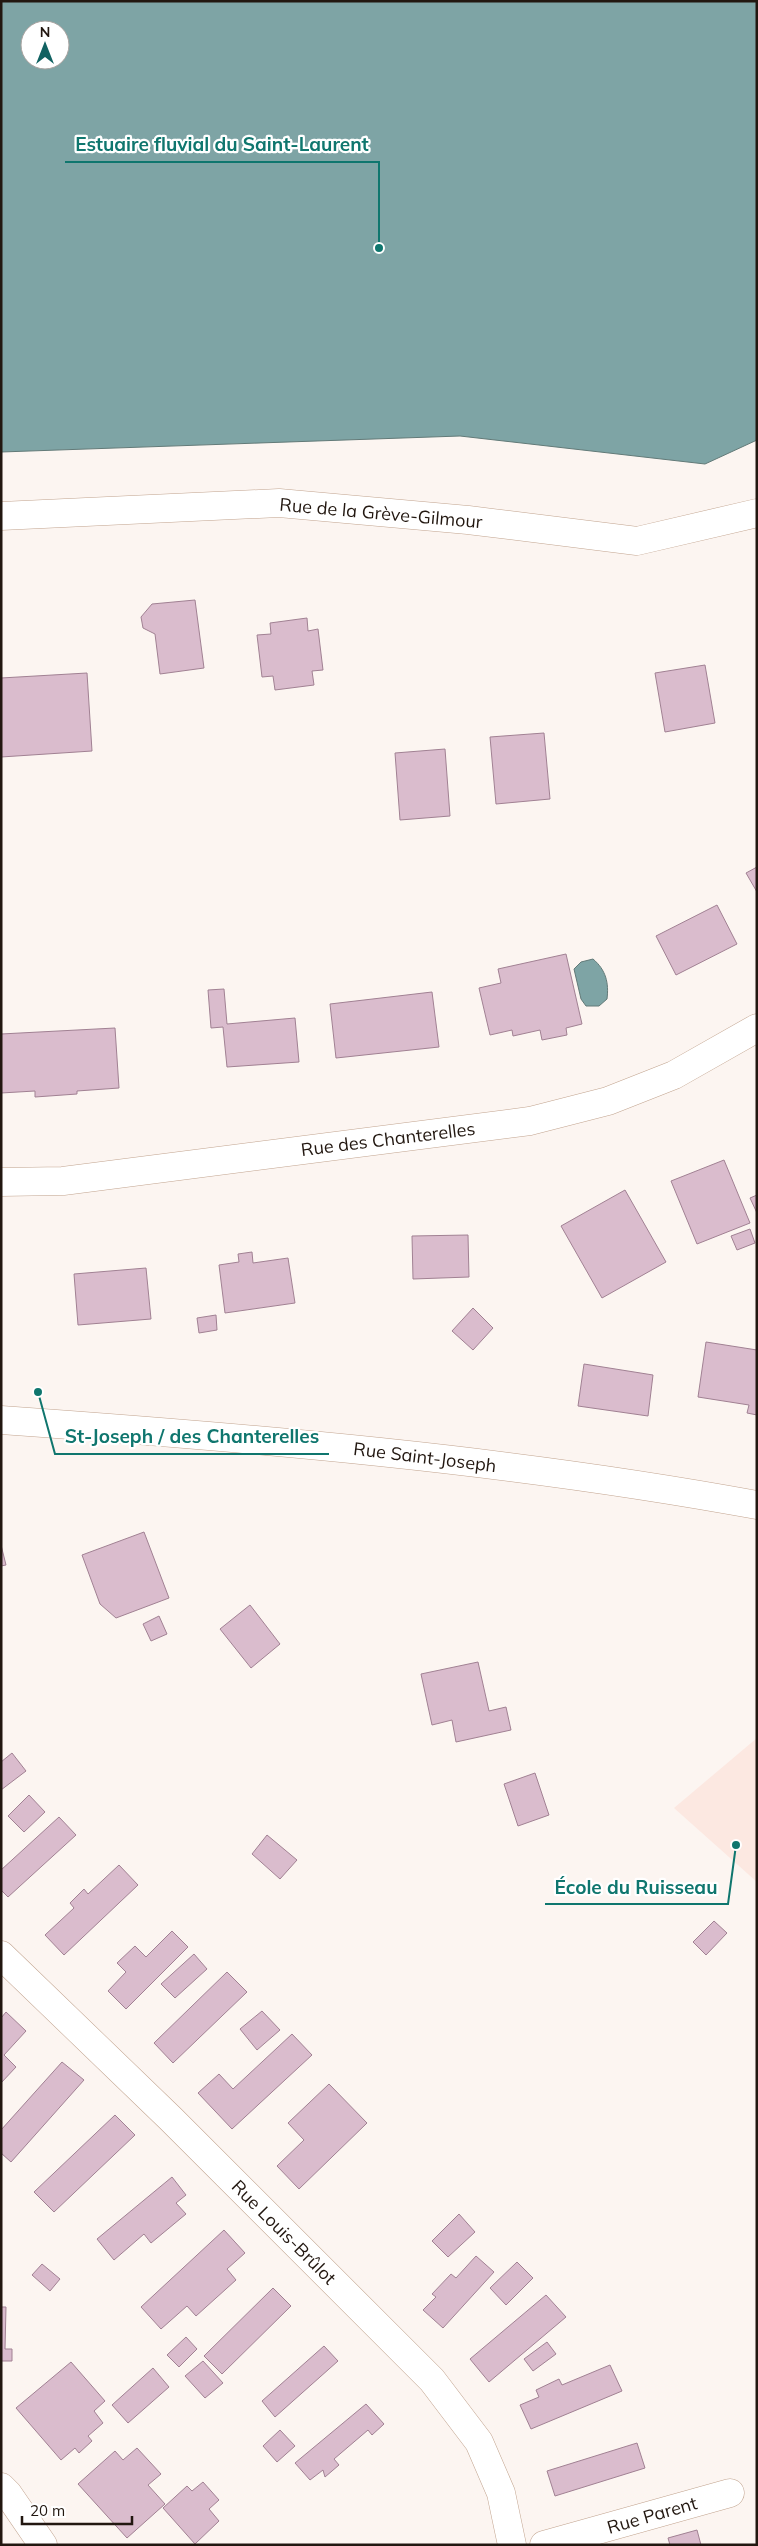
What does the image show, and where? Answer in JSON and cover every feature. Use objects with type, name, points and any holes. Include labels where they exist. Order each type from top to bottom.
[{"type":"street","name":"Rue de la Grève-Gilmour","points":[[1,516],[279,503],[468,520],[637,541],[757,513]]},
{"type":"street","name":"Rue des Chanterelles","points":[[1,1182],[63,1181],[530,1121],[608,1101],[674,1075],[757,1028]]},
{"type":"street","name":"Rue Saint-Joseph","points":[[1,1420],[280,1441],[460,1460],[674,1490],[757,1505]]},
{"type":"street","name":"Rue Louis-Brûlot","points":[[1,1955],[171,2119],[432,2380],[479,2442],[501,2493],[512,2545]]},
{"type":"street","points":[[1,2488],[8,2494],[43,2545]]},
{"type":"street","name":"Rue Parent","points":[[544,2545],[730,2493]]},
{"type":"shaded area","points":[[757,1738],[757,1882],[674,1808]]},
{"type":"water","points":[[1,1],[757,1],[757,440],[705,464],[460,436],[1,452]]},
{"type":"water","points":[[593,959],[606,977],[607,999],[599,1006],[586,1006],[581,999],[574,969],[581,962]]},
{"type":"building","points":[[195,600],[204,668],[160,674],[155,634],[143,628],[141,617],[152,604]]},
{"type":"building","points":[[307,618],[308,631],[318,629],[323,670],[312,671],[314,685],[275,690],[273,676],[262,677],[257,635],[271,634],[270,623]]},
{"type":"building","points":[[705,665],[715,723],[665,732],[655,673]]},
{"type":"building","points":[[87,673],[92,751],[1,757],[1,678]]},
{"type":"building","points":[[544,733],[550,799],[496,804],[490,737]]},
{"type":"building","points":[[445,749],[450,816],[400,820],[395,753]]},
{"type":"building","points":[[757,867],[757,892],[746,873]]},
{"type":"building","points":[[717,905],[737,944],[676,975],[656,936]]},
{"type":"building","points":[[566,954],[582,1024],[566,1028],[567,1035],[542,1040],[540,1030],[513,1036],[512,1030],[490,1035],[479,988],[501,983],[498,969]]},
{"type":"building","points":[[224,989],[227,1024],[295,1018],[299,1062],[227,1067],[223,1027],[211,1028],[208,990]]},
{"type":"building","points":[[432,992],[439,1047],[336,1058],[330,1004]]},
{"type":"building","points":[[115,1028],[119,1088],[35,1097],[35,1091],[1,1093],[1,1034]]},
{"type":"building","points":[[724,1160],[750,1223],[697,1244],[671,1181]]},
{"type":"building","points":[[625,1190],[666,1262],[602,1298],[561,1226]]},
{"type":"building","points":[[757,1195],[757,1213],[750,1198]]},
{"type":"building","points":[[750,1229],[755,1243],[737,1250],[731,1236]]},
{"type":"building","points":[[468,1235],[469,1277],[413,1279],[412,1236]]},
{"type":"building","points":[[252,1252],[253,1263],[288,1258],[295,1303],[225,1313],[219,1265],[239,1262],[238,1254]]},
{"type":"building","points":[[146,1268],[151,1319],[78,1325],[74,1274]]},
{"type":"building","points":[[473,1308],[493,1328],[473,1350],[452,1331]]},
{"type":"building","points":[[216,1315],[217,1330],[199,1333],[197,1318]]},
{"type":"building","points":[[706,1342],[757,1350],[757,1415],[747,1413],[749,1405],[698,1397]]},
{"type":"building","points":[[584,1364],[653,1375],[648,1416],[578,1406]]},
{"type":"building","points":[[144,1532],[169,1598],[116,1618],[100,1604],[82,1555]]},
{"type":"building","points":[[1,1545],[6,1565],[1,1566]]},
{"type":"building","points":[[250,1605],[280,1644],[251,1668],[220,1629]]},
{"type":"building","points":[[159,1616],[167,1634],[151,1641],[143,1624]]},
{"type":"building","points":[[478,1662],[489,1711],[506,1707],[511,1730],[456,1742],[452,1720],[432,1725],[421,1674]]},
{"type":"building","points":[[12,1753],[26,1771],[1,1790],[1,1762]]},
{"type":"building","points":[[535,1773],[549,1815],[518,1826],[504,1784]]},
{"type":"building","points":[[29,1795],[45,1812],[24,1832],[8,1816]]},
{"type":"building","points":[[59,1817],[76,1835],[8,1897],[1,1890],[1,1870]]},
{"type":"building","points":[[267,1835],[297,1860],[280,1879],[252,1854]]},
{"type":"building","points":[[119,1865],[138,1885],[64,1955],[45,1935],[74,1908],[70,1903],[84,1889],[88,1894]]},
{"type":"building","points":[[714,1921],[727,1933],[706,1955],[693,1942]]},
{"type":"building","points":[[172,1931],[188,1947],[126,2009],[108,1991],[126,1972],[117,1963],[135,1946],[146,1957]]},
{"type":"building","points":[[194,1954],[207,1969],[175,1998],[161,1984]]},
{"type":"building","points":[[227,1972],[247,1992],[173,2063],[154,2043]]},
{"type":"building","points":[[262,2011],[280,2030],[257,2050],[240,2029]]},
{"type":"building","points":[[6,2012],[26,2031],[4,2055],[16,2067],[1,2083],[1,2018]]},
{"type":"building","points":[[292,2034],[312,2055],[232,2129],[198,2093],[219,2074],[233,2089]]},
{"type":"building","points":[[62,2062],[84,2080],[11,2162],[1,2153],[1,2130]]},
{"type":"building","points":[[329,2084],[367,2123],[299,2189],[277,2166],[304,2140],[288,2123]]},
{"type":"building","points":[[115,2115],[135,2135],[54,2212],[34,2192]]},
{"type":"building","points":[[172,2177],[186,2195],[176,2203],[186,2214],[151,2243],[144,2234],[114,2260],[97,2239]]},
{"type":"building","points":[[459,2214],[475,2232],[448,2257],[432,2241]]},
{"type":"building","points":[[224,2230],[245,2253],[227,2269],[236,2280],[196,2316],[187,2306],[161,2329],[141,2307]]},
{"type":"building","points":[[476,2256],[494,2272],[443,2328],[423,2310],[436,2297],[432,2294],[451,2274],[456,2278]]},
{"type":"building","points":[[517,2262],[533,2278],[506,2305],[490,2288]]},
{"type":"building","points":[[42,2264],[60,2279],[50,2291],[32,2275]]},
{"type":"building","points":[[273,2288],[291,2306],[222,2374],[204,2356]]},
{"type":"building","points":[[546,2295],[566,2317],[489,2382],[470,2359]]},
{"type":"building","points":[[1,2307],[6,2307],[5,2349],[12,2349],[12,2361],[1,2361]]},
{"type":"building","points":[[186,2337],[197,2349],[179,2367],[167,2355]]},
{"type":"building","points":[[547,2342],[556,2354],[533,2371],[524,2359]]},
{"type":"building","points":[[324,2346],[338,2361],[275,2417],[262,2401]]},
{"type":"building","points":[[203,2361],[223,2383],[205,2398],[185,2376]]},
{"type":"building","points":[[71,2362],[105,2401],[94,2411],[103,2423],[88,2436],[92,2441],[79,2453],[75,2448],[61,2460],[16,2408]]},
{"type":"building","points":[[610,2365],[622,2391],[531,2429],[520,2405],[539,2397],[536,2390],[559,2379],[562,2385]]},
{"type":"building","points":[[153,2368],[169,2387],[128,2423],[112,2405]]},
{"type":"building","points":[[366,2404],[384,2424],[372,2435],[368,2430],[334,2459],[339,2465],[325,2477],[323,2470],[310,2480],[295,2463]]},
{"type":"building","points":[[280,2430],[295,2446],[277,2462],[263,2446]]},
{"type":"building","points":[[637,2443],[645,2468],[555,2496],[547,2471]]},
{"type":"building","points":[[137,2448],[161,2474],[148,2485],[165,2504],[127,2538],[78,2484],[115,2451],[123,2460]]},
{"type":"building","points":[[203,2482],[219,2500],[209,2509],[219,2521],[195,2544],[163,2508],[187,2486],[192,2491]]},
{"type":"building","points":[[697,2530],[701,2545],[670,2545],[668,2538]]},
{"type":"place","name":"Estuaire fluvial du Saint-Laurent","points":[[379,248]]},
{"type":"place","name":"St-Joseph / des Chanterelles","points":[[38,1392]]},
{"type":"place","name":"École du Ruisseau","points":[[736,1845]]}]
